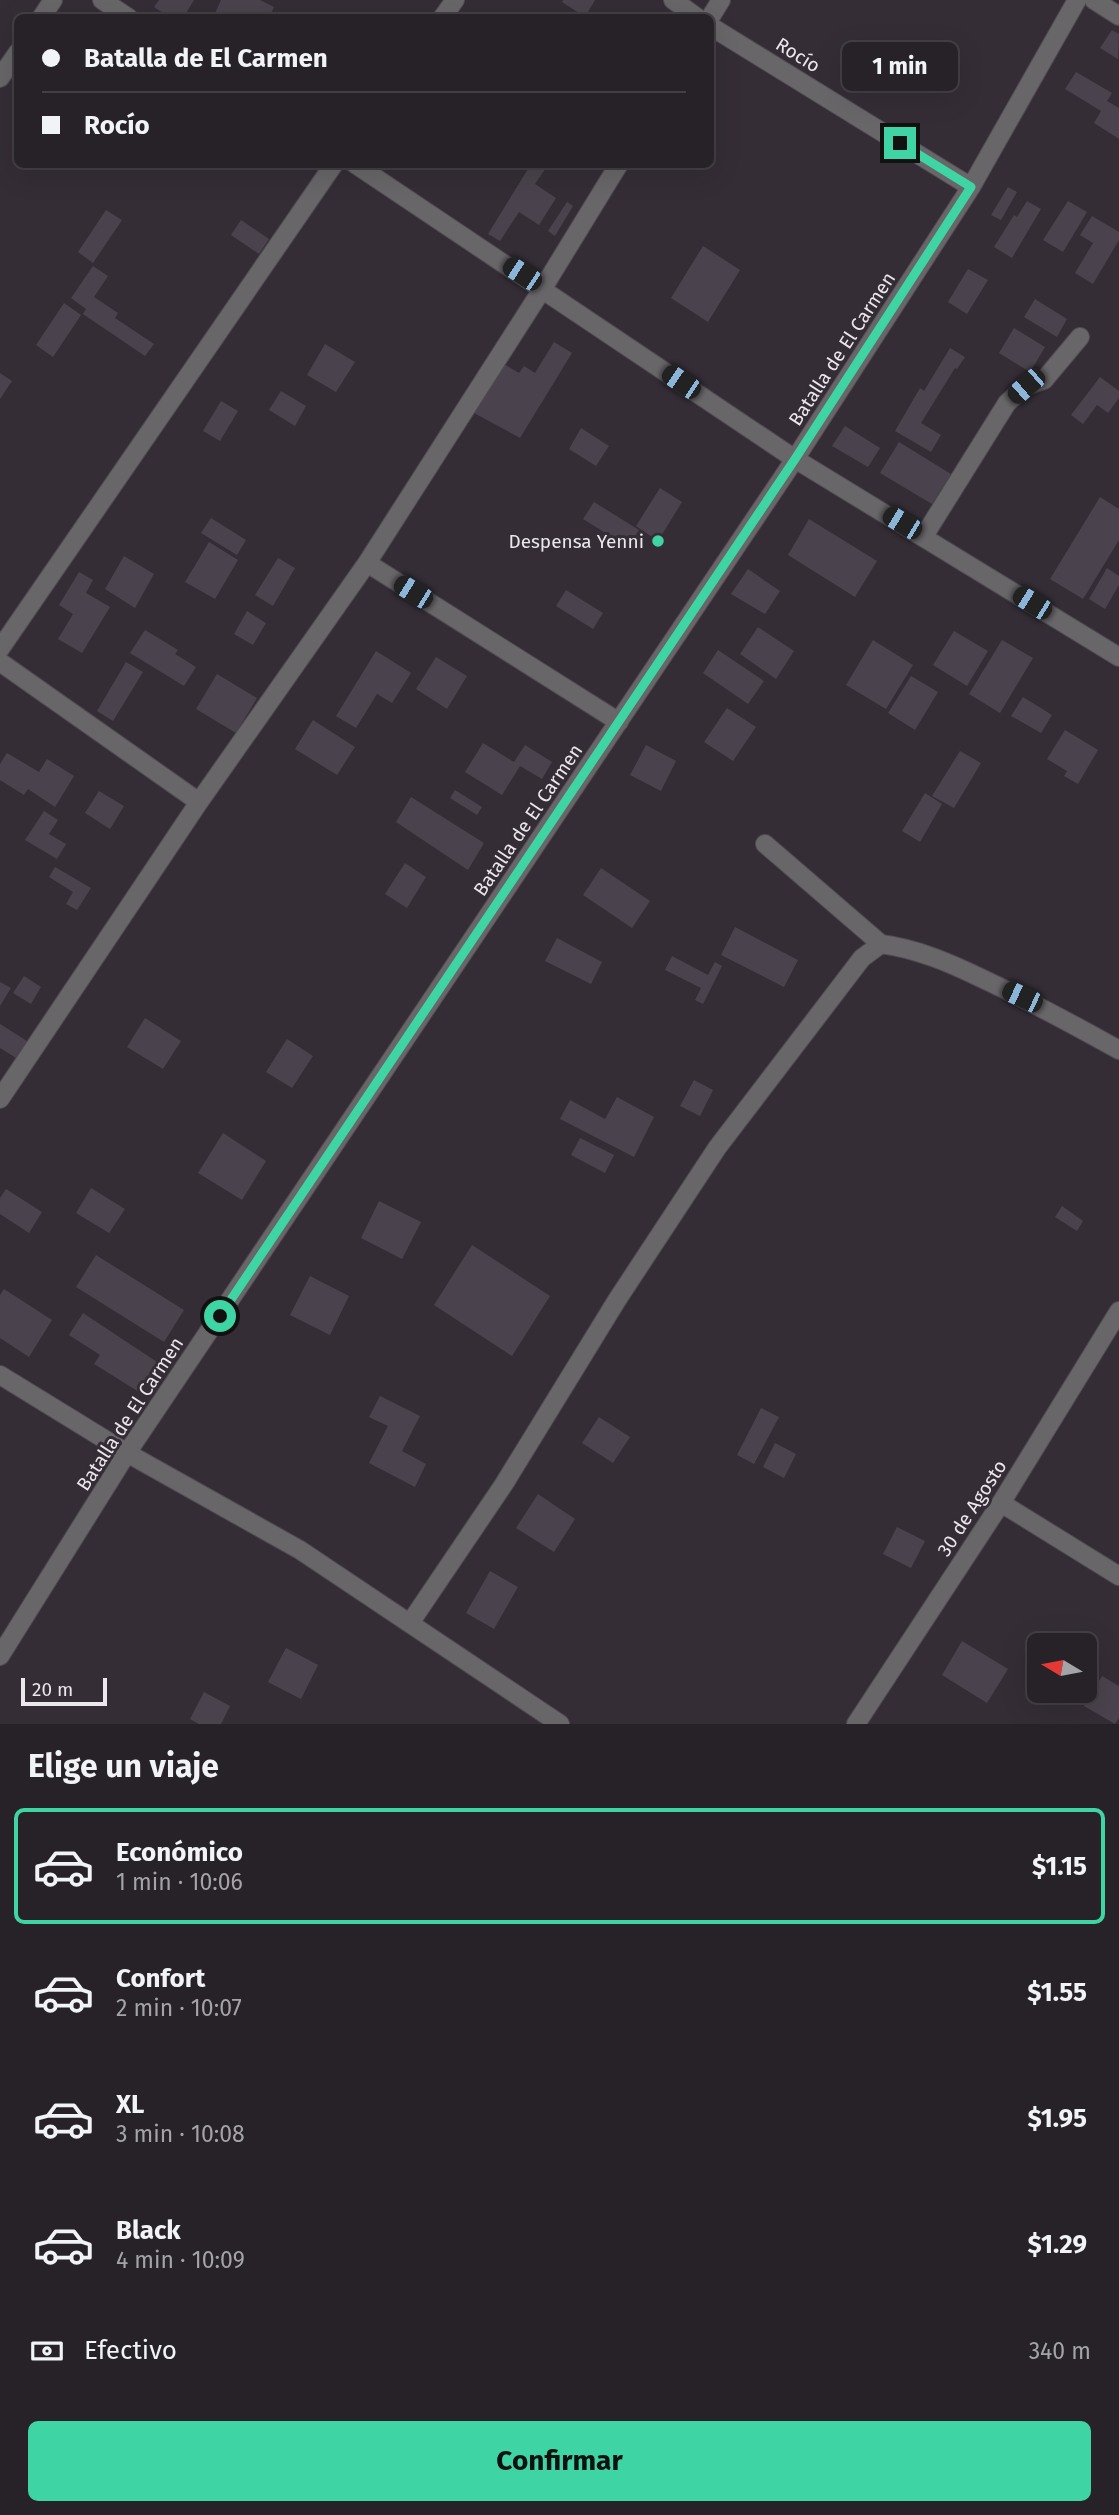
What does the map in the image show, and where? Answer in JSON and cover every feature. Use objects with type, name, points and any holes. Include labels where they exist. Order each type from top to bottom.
[{"type":"street","points":[[102,0],[123,14]]},
{"type":"street","points":[[673,0],[692,14]]},
{"type":"street","name":"Batalla de El Carmen","points":[[0,1656],[127,1453],[795,459],[971,187],[1077,0]]},
{"type":"street","points":[[1094,0],[1119,16]]},
{"type":"street","name":"Rocío","points":[[714,28],[971,187]]},
{"type":"street","points":[[0,78],[14,58]]},
{"type":"street","points":[[0,649],[331,168]]},
{"type":"street","points":[[361,168],[795,459],[1119,657]]},
{"type":"street","points":[[0,1099],[199,802],[367,562],[617,168]]},
{"type":"street","points":[[924,536],[1007,403],[1026,386],[1044,380],[1080,337]]},
{"type":"street","points":[[367,562],[619,722]]},
{"type":"street","points":[[0,662],[199,802]]},
{"type":"street","points":[[765,844],[881,944],[904,947],[942,960],[1022,997],[1119,1050]]},
{"type":"street","points":[[410,1623],[504,1484],[617,1300],[717,1148],[862,958],[881,944]]},
{"type":"street","name":"30 de Agosto","points":[[856,1724],[1001,1503],[1119,1311]]},
{"type":"street","points":[[0,1375],[127,1453],[300,1550],[560,1724]]},
{"type":"street","points":[[1001,1503],[1119,1576]]},
{"type":"building","points":[[159,0],[194,0],[185,14],[165,14],[154,7]]},
{"type":"building","points":[[221,0],[260,0],[274,7],[271,14],[215,14]]},
{"type":"building","points":[[595,0],[587,14],[580,14],[562,2]]},
{"type":"building","points":[[1112,30],[1119,34],[1118,59],[1100,48]]},
{"type":"building","points":[[1076,72],[1112,93],[1107,101],[1119,108],[1119,139],[1094,123],[1101,111],[1065,89]]},
{"type":"building","points":[[529,168],[546,168],[535,184],[556,198],[539,225],[519,212],[500,241],[488,234]]},
{"type":"building","points":[[1008,187],[1017,192],[1001,220],[991,215]]},
{"type":"building","points":[[1027,201],[1041,209],[1012,258],[994,247],[1014,215],[1017,217]]},
{"type":"building","points":[[1068,201],[1087,212],[1063,252],[1043,240]]},
{"type":"building","points":[[567,202],[573,206],[555,236],[548,231]]},
{"type":"building","points":[[106,210],[122,220],[93,263],[78,252]]},
{"type":"building","points":[[1092,216],[1119,232],[1119,240],[1093,284],[1075,273],[1093,243],[1080,235]]},
{"type":"building","points":[[241,220],[269,239],[259,254],[231,235]]},
{"type":"building","points":[[703,246],[740,270],[708,322],[671,298]]},
{"type":"building","points":[[93,266],[108,276],[94,297],[118,313],[115,318],[154,344],[145,356],[83,314],[86,309],[71,298]]},
{"type":"building","points":[[968,269],[988,280],[967,314],[948,302]]},
{"type":"building","points":[[1035,299],[1067,319],[1057,337],[1024,317]]},
{"type":"building","points":[[64,303],[81,315],[53,357],[36,345]]},
{"type":"building","points":[[1014,328],[1045,347],[1030,372],[999,353]]},
{"type":"building","points":[[554,342],[572,353],[520,438],[474,413],[504,364],[519,373],[524,366],[535,373]]},
{"type":"building","points":[[325,344],[355,362],[336,392],[307,375]]},
{"type":"building","points":[[950,348],[965,357],[957,369],[955,368],[921,423],[941,435],[931,452],[895,431],[920,388],[924,391]]},
{"type":"building","points":[[0,373],[12,381],[0,399]]},
{"type":"building","points":[[1100,377],[1119,391],[1119,398],[1108,413],[1097,405],[1083,424],[1071,415]]},
{"type":"building","points":[[281,391],[306,406],[295,426],[269,410]]},
{"type":"building","points":[[221,401],[238,411],[220,441],[203,431]]},
{"type":"building","points":[[845,426],[880,448],[868,467],[832,446]]},
{"type":"building","points":[[581,428],[609,446],[596,466],[569,449]]},
{"type":"building","points":[[899,442],[951,474],[932,504],[880,473]]},
{"type":"building","points":[[660,488],[682,502],[658,541],[636,526]]},
{"type":"building","points":[[1100,497],[1119,509],[1119,540],[1083,599],[1050,579]]},
{"type":"building","points":[[594,502],[639,530],[628,547],[583,519]]},
{"type":"building","points":[[211,518],[246,540],[237,555],[201,533]]},
{"type":"building","points":[[809,519],[877,561],[855,597],[788,555]]},
{"type":"building","points":[[209,542],[238,560],[215,599],[185,582]]},
{"type":"building","points":[[124,556],[154,574],[135,608],[105,589]]},
{"type":"building","points":[[278,558],[295,568],[273,606],[255,595]]},
{"type":"building","points":[[1107,568],[1119,576],[1119,585],[1105,609],[1089,599]]},
{"type":"building","points":[[748,569],[780,591],[765,614],[731,594]]},
{"type":"building","points":[[79,572],[93,580],[86,593],[110,607],[82,653],[58,639],[73,614],[59,605]]},
{"type":"building","points":[[566,590],[603,613],[593,629],[556,606]]},
{"type":"building","points":[[247,611],[266,623],[253,645],[234,634]]},
{"type":"building","points":[[758,627],[794,651],[776,679],[740,654]]},
{"type":"building","points":[[145,630],[178,650],[175,654],[196,667],[184,686],[130,653]]},
{"type":"building","points":[[954,631],[988,651],[967,686],[933,665]]},
{"type":"building","points":[[873,640],[913,665],[886,709],[846,685]]},
{"type":"building","points":[[1002,640],[1033,658],[1000,713],[969,694]]},
{"type":"building","points":[[718,650],[764,681],[748,704],[703,673]]},
{"type":"building","points":[[376,651],[411,673],[392,703],[377,694],[356,728],[336,716]]},
{"type":"building","points":[[436,657],[467,676],[447,709],[416,689]]},
{"type":"building","points":[[126,662],[143,672],[113,721],[97,711]]},
{"type":"building","points":[[217,674],[257,698],[236,733],[196,709]]},
{"type":"building","points":[[911,676],[938,692],[915,730],[888,713]]},
{"type":"building","points":[[1023,697],[1052,715],[1041,733],[1011,716]]},
{"type":"building","points":[[727,708],[756,727],[733,761],[704,742]]},
{"type":"building","points":[[313,720],[355,747],[337,775],[295,749]]},
{"type":"building","points":[[1065,730],[1098,750],[1078,784],[1064,776],[1067,771],[1047,759]]},
{"type":"building","points":[[483,743],[514,762],[525,745],[552,762],[542,779],[520,766],[502,795],[465,772]]},
{"type":"building","points":[[646,745],[676,761],[661,791],[630,775]]},
{"type":"building","points":[[960,751],[981,763],[954,808],[932,796]]},
{"type":"building","points":[[7,753],[39,772],[47,759],[74,776],[55,807],[28,789],[24,795],[0,780],[0,764]]},
{"type":"building","points":[[455,790],[482,807],[477,815],[450,798]]},
{"type":"building","points":[[99,791],[124,806],[110,829],[85,813]]},
{"type":"building","points":[[925,793],[942,804],[920,842],[902,831]]},
{"type":"building","points":[[411,797],[484,843],[468,870],[396,822]]},
{"type":"building","points":[[44,811],[58,820],[49,834],[66,844],[57,859],[25,840]]},
{"type":"building","points":[[405,863],[426,877],[407,908],[385,894]]},
{"type":"building","points":[[55,867],[91,888],[77,910],[66,904],[73,892],[49,877]]},
{"type":"building","points":[[601,868],[650,901],[632,928],[583,895]]},
{"type":"building","points":[[735,927],[798,960],[784,987],[721,955]]},
{"type":"building","points":[[557,938],[602,962],[591,984],[545,961]]},
{"type":"building","points":[[672,956],[708,975],[715,962],[722,966],[703,1004],[695,1000],[701,988],[665,970]]},
{"type":"building","points":[[24,976],[41,987],[31,1004],[13,993]]},
{"type":"building","points":[[0,982],[11,988],[0,1006]]},
{"type":"building","points":[[145,1018],[181,1041],[163,1069],[127,1047]]},
{"type":"building","points":[[0,1024],[27,1041],[16,1058],[0,1048]]},
{"type":"building","points":[[287,1039],[313,1056],[292,1088],[266,1072]]},
{"type":"building","points":[[694,1080],[713,1090],[700,1116],[680,1106]]},
{"type":"building","points":[[617,1097],[654,1117],[634,1157],[560,1119],[570,1100],[605,1119]]},
{"type":"building","points":[[223,1133],[266,1161],[242,1200],[198,1173]]},
{"type":"building","points":[[580,1138],[614,1155],[605,1173],[571,1155]]},
{"type":"building","points":[[91,1188],[125,1209],[109,1233],[76,1213]]},
{"type":"building","points":[[6,1189],[42,1212],[29,1233],[0,1214],[0,1198]]},
{"type":"building","points":[[379,1201],[421,1222],[402,1259],[361,1238]]},
{"type":"building","points":[[1062,1206],[1083,1221],[1077,1231],[1055,1217]]},
{"type":"building","points":[[472,1245],[550,1296],[512,1356],[434,1305]]},
{"type":"building","points":[[96,1255],[184,1310],[164,1342],[76,1287]]},
{"type":"building","points":[[310,1276],[349,1296],[330,1335],[290,1315]]},
{"type":"building","points":[[4,1289],[52,1320],[29,1357],[0,1338],[0,1295]]},
{"type":"building","points":[[83,1313],[157,1362],[139,1392],[94,1364],[100,1355],[69,1335]]},
{"type":"building","points":[[380,1396],[420,1416],[402,1451],[426,1464],[415,1487],[369,1463],[388,1426],[369,1417]]},
{"type":"building","points":[[761,1408],[779,1417],[754,1464],[737,1455]]},
{"type":"building","points":[[599,1417],[630,1437],[613,1463],[582,1443]]},
{"type":"building","points":[[775,1443],[796,1454],[784,1478],[763,1467]]},
{"type":"building","points":[[538,1494],[575,1519],[554,1552],[516,1528]]},
{"type":"building","points":[[897,1527],[925,1541],[911,1568],[883,1554]]},
{"type":"building","points":[[490,1571],[518,1587],[494,1629],[466,1613]]},
{"type":"building","points":[[962,1641],[1008,1669],[987,1703],[942,1675]]},
{"type":"building","points":[[286,1648],[318,1665],[301,1699],[268,1682]]},
{"type":"building","points":[[1102,1676],[1119,1686],[1119,1718],[1115,1724],[1084,1706],[1086,1703],[1097,1703],[1097,1684]]},
{"type":"building","points":[[204,1692],[230,1706],[221,1724],[199,1724],[190,1719]]},
{"type":"place","name":"Despensa Yenni","points":[[658,541]]},
{"type":"route","points":[[220,1316],[795,459],[971,187],[900,143]]}]
